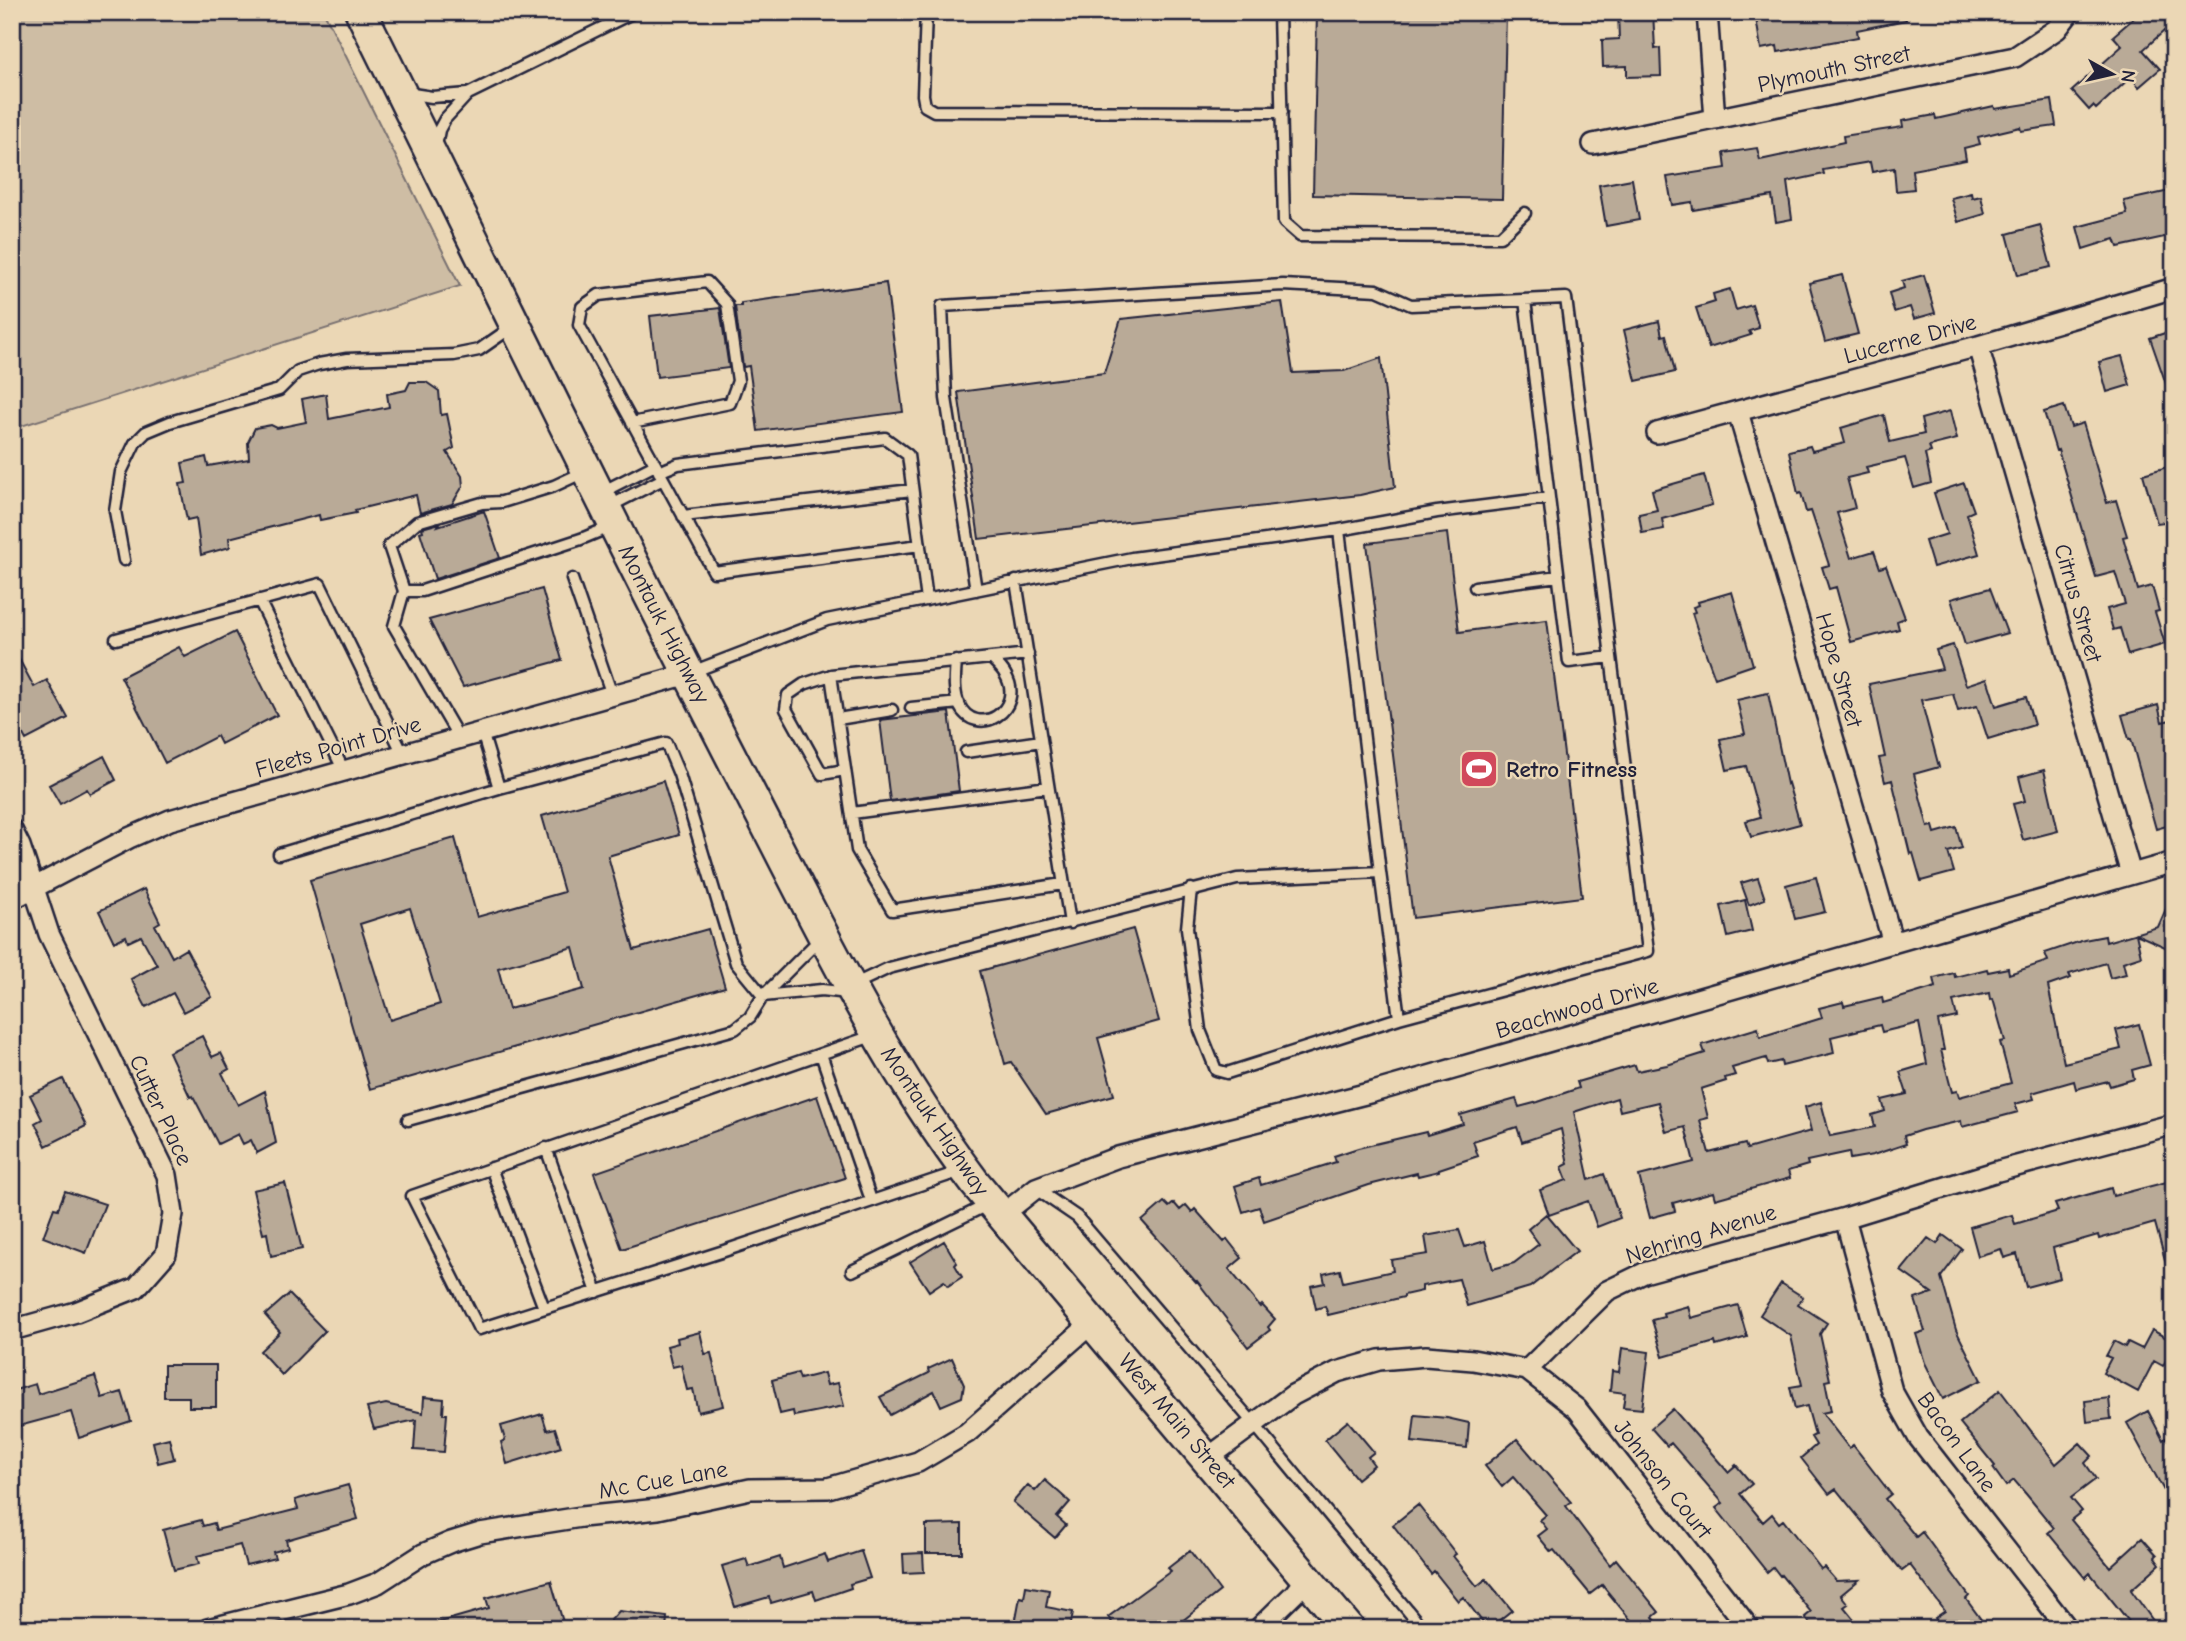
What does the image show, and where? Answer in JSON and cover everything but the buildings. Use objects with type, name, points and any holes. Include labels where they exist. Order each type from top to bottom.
[{"type":"main road","name":"Montauk Highway","points":[[361,12],[688,674],[875,1034],[944,1144],[996,1210]]},
{"type":"main road","name":"West Main Street","points":[[996,1210],[1208,1458],[1349,1629]]},
{"type":"street","points":[[1707,12],[1715,119]]},
{"type":"street","name":"Plymouth Street","points":[[1593,144],[2015,57],[2057,29],[2070,12]]},
{"type":"street","name":"Lucerne Drive","points":[[1657,433],[1978,346],[2174,288]]},
{"type":"street","name":"Citrus Street","points":[[1978,346],[2131,874]]},
{"type":"street","name":"Hope Street","points":[[1738,412],[1893,943]]},
{"type":"street","name":"Fleets Point Drive","points":[[12,899],[129,838],[170,820],[688,674]]},
{"type":"street","name":"Cutter Place","points":[[12,830],[20,846],[48,934],[167,1175],[173,1214],[166,1254],[136,1288],[76,1312],[12,1331]]},
{"type":"street","name":"Beachwood Drive","points":[[996,1210],[1036,1188],[1118,1157],[1373,1091],[2174,862]]},
{"type":"street","name":"Nehring Avenue","points":[[1527,1370],[1607,1291],[1644,1273],[1998,1171],[2174,1124]]},
{"type":"street","name":"Bacon Lane","points":[[1845,1217],[1892,1391],[1918,1437],[2068,1629]]},
{"type":"street","name":"Mc Cue Lane","points":[[208,1629],[349,1594],[378,1583],[423,1554],[480,1533],[581,1517],[658,1509],[750,1489],[828,1488],[918,1462],[967,1433],[1093,1322]]},
{"type":"street","points":[[1208,1458],[1293,1395],[1326,1378],[1379,1360],[1426,1356],[1473,1360],[1527,1370]]},
{"type":"street","name":"Johnson Court","points":[[1527,1370],[1577,1409],[1749,1629]]},
{"type":"street","points":[[1258,1629],[1294,1594],[1307,1577]]},
{"type":"lane","points":[[400,90],[432,97],[468,94],[634,12]]},
{"type":"lane","points":[[926,12],[923,95],[925,106],[934,111],[1282,112]]},
{"type":"lane","points":[[1279,12],[1284,222],[1300,236],[1500,237],[1525,213]]},
{"type":"lane","points":[[435,161],[439,130],[468,94]]},
{"type":"lane","points":[[632,423],[730,403],[738,381],[727,304],[707,282],[598,295],[582,307],[579,325],[632,423],[714,572],[920,545]]},
{"type":"lane","points":[[976,590],[946,398],[942,306],[1283,285],[1377,290],[1411,305],[1566,298],[1648,951],[1399,1018],[1227,1073],[1216,1070],[1200,1030],[1187,928],[1191,889]]},
{"type":"lane","points":[[1525,300],[1569,662],[1611,657]]},
{"type":"lane","points":[[124,560],[116,511],[121,472],[135,443],[146,432],[170,422],[279,390],[298,371],[318,364],[348,359],[454,355],[479,350],[515,324]]},
{"type":"lane","points":[[404,591],[422,591],[581,539],[602,499],[678,464],[885,438],[908,455],[927,600]]},
{"type":"lane","points":[[458,738],[394,626],[404,591],[389,546],[417,522],[482,503],[502,502],[554,486],[602,499],[659,472]]},
{"type":"lane","points":[[683,516],[912,490]]},
{"type":"lane","points":[[688,674],[827,620],[1016,581],[1132,558],[1549,498]]},
{"type":"lane","points":[[1339,530],[1399,1018]]},
{"type":"lane","points":[[1475,587],[1558,576]]},
{"type":"lane","points":[[572,579],[612,695]]},
{"type":"lane","points":[[1016,581],[1070,923]]},
{"type":"lane","points":[[116,639],[320,584],[403,754]]},
{"type":"lane","points":[[259,600],[344,771]]},
{"type":"lane","points":[[845,770],[822,774],[786,709],[788,695],[804,684],[831,675],[1028,654]]},
{"type":"lane","points":[[956,661],[955,689],[958,703],[966,715],[974,719],[989,720],[1003,714],[1008,705],[1010,688],[1006,675],[991,658]]},
{"type":"lane","points":[[831,675],[858,850],[892,910],[1063,884]]},
{"type":"lane","points":[[911,708],[958,703]]},
{"type":"lane","points":[[838,719],[892,710]]},
{"type":"lane","points":[[482,732],[499,788]]},
{"type":"lane","points":[[966,752],[1041,741]]},
{"type":"lane","points":[[279,854],[499,788],[667,743],[679,774],[736,963],[763,996]]},
{"type":"lane","points":[[852,813],[1048,787]]},
{"type":"lane","points":[[763,996],[852,990],[889,968],[1237,879],[1380,872]]},
{"type":"lane","points":[[408,1120],[735,1029],[750,1017],[763,996],[823,935]]},
{"type":"lane","points":[[875,1034],[412,1196],[479,1329],[965,1170]]},
{"type":"lane","points":[[821,1054],[871,1200]]},
{"type":"lane","points":[[546,1148],[597,1292]]},
{"type":"lane","points":[[491,1168],[544,1308]]},
{"type":"lane","points":[[1036,1188],[1077,1217],[1254,1424],[1423,1629]]},
{"type":"lane","points":[[852,1271],[996,1210]]},
{"type":"shaded area","points":[[12,12],[324,12],[460,286],[12,429]]},
{"type":"place","name":"Retro Fitness","points":[[1479,769]]}]
